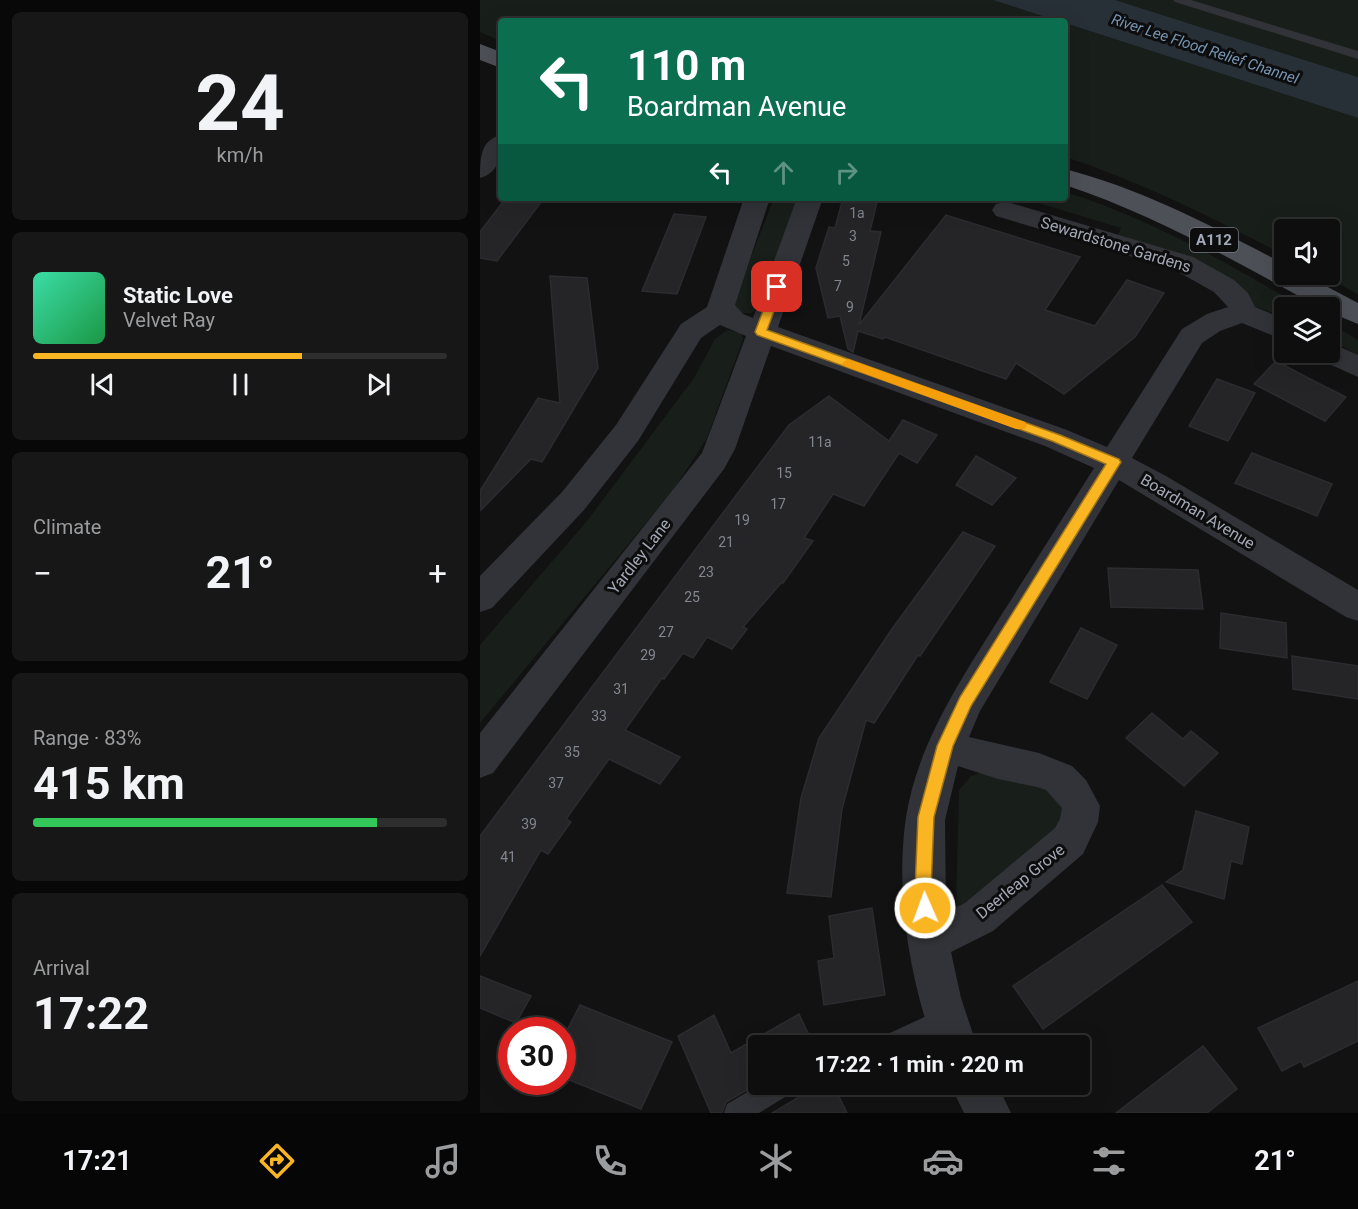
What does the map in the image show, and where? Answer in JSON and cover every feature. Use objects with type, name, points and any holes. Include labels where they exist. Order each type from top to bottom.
[{"type":"main road","points":[[480,51],[498,60]]},
{"type":"main road","name":"A112","points":[[1068,178],[1090,184],[1183,224],[1358,315]]},
{"type":"street","points":[[480,170],[498,146]]},
{"type":"street","points":[[721,311],[721,305],[756,201]]},
{"type":"street","name":"Yardley Lane","points":[[480,761],[713,461],[720,449],[809,201]]},
{"type":"street","name":"Sewardstone Gardens","points":[[1005,210],[1183,263],[1224,286],[1238,300],[1245,314]]},
{"type":"street","points":[[721,311],[733,321],[761,332]]},
{"type":"street","points":[[480,598],[573,501],[627,433],[691,331],[721,311]]},
{"type":"street","points":[[951,1032],[928,942],[923,890],[926,817],[945,746],[966,702],[1192,336],[1209,323],[1222,317],[1245,314],[1274,326]]},
{"type":"street","name":"Boardman Avenue","points":[[761,332],[1056,438],[1114,462],[1155,484],[1358,607]]},
{"type":"street","points":[[1340,358],[1358,367]]},
{"type":"street","name":"Deerleap Grove","points":[[928,942],[979,917],[1069,841],[1079,822],[1081,806],[1074,792],[1059,778],[1039,770],[998,762],[945,746]]},
{"type":"street","points":[[978,1095],[989,1113]]},
{"type":"lane","points":[[1179,0],[1358,55]]},
{"type":"lane","points":[[736,1113],[766,1095]]},
{"type":"shaded area","points":[[480,0],[993,0],[1049,18],[498,18],[498,40],[480,32]]},
{"type":"shaded area","points":[[1115,0],[1358,0],[1358,77]]},
{"type":"shaded area","points":[[1068,24],[1358,118],[1358,294],[1340,285],[1340,219],[1274,219],[1274,250],[1149,189],[1068,158]]},
{"type":"shaded area","points":[[1068,193],[1096,203],[1157,228],[1285,297],[1274,297],[1274,313],[1253,306],[1116,241],[1121,228],[1032,201],[1068,201]]},
{"type":"shaded area","points":[[773,201],[797,201],[756,309],[752,313],[737,313],[732,306]]},
{"type":"shaded area","points":[[1340,329],[1358,340],[1358,355],[1340,345]]},
{"type":"shaded area","points":[[727,330],[741,333],[743,339],[707,438],[674,489],[480,723],[480,645],[587,521],[694,378],[715,339]]},
{"type":"shaded area","points":[[986,771],[1047,787],[1063,809],[1060,826],[970,907],[956,908],[959,790],[971,776]]},
{"type":"water","name":"River Lee Flood Relief Channel","points":[[993,0],[1115,0],[1358,77],[1358,118],[1068,24],[1068,18],[1049,18]]},
{"type":"building","points":[[504,201],[542,201],[497,261],[480,258],[480,232]]},
{"type":"building","points":[[842,201],[877,201],[870,231],[881,232],[859,325],[946,215],[1080,257],[1045,310],[1095,326],[1127,280],[1164,293],[1135,337],[1064,394],[1016,363],[1006,379],[885,337],[883,339],[858,331],[853,352],[848,349],[840,316],[828,318],[816,268],[829,227],[835,228]]},
{"type":"building","points":[[674,214],[706,217],[677,294],[642,291]]},
{"type":"building","points":[[550,276],[587,278],[598,368],[542,462],[531,459],[481,510],[480,491],[538,398],[560,403]]},
{"type":"building","points":[[1274,363],[1280,363],[1346,397],[1325,421],[1254,384]]},
{"type":"building","points":[[1217,379],[1255,393],[1228,441],[1189,426]]},
{"type":"building","points":[[829,396],[889,441],[903,420],[937,435],[917,463],[899,453],[864,506],[833,494],[804,538],[813,541],[783,583],[743,627],[747,629],[732,649],[707,637],[693,658],[683,653],[625,730],[680,757],[660,784],[609,759],[566,819],[571,822],[548,854],[541,850],[480,956],[480,836],[789,425]]},
{"type":"building","points":[[1252,453],[1332,484],[1317,516],[1235,483]]},
{"type":"building","points":[[976,456],[1016,478],[992,505],[956,485]]},
{"type":"building","points":[[963,532],[995,546],[920,656],[918,655],[874,723],[866,720],[842,809],[831,897],[787,893],[801,798],[819,738],[892,629]]},
{"type":"building","points":[[1108,568],[1198,570],[1203,609],[1111,607]]},
{"type":"building","points":[[1221,613],[1286,623],[1287,658],[1220,648]]},
{"type":"building","points":[[1081,628],[1117,645],[1087,699],[1050,682]]},
{"type":"building","points":[[1292,656],[1358,666],[1358,699],[1293,689]]},
{"type":"building","points":[[1152,713],[1183,739],[1191,731],[1218,753],[1184,786],[1126,738]]},
{"type":"building","points":[[1196,811],[1249,827],[1242,864],[1231,861],[1224,899],[1166,882],[1183,870]]},
{"type":"building","points":[[1162,885],[1192,922],[1043,1029],[1013,986]]},
{"type":"building","points":[[872,908],[885,995],[824,1005],[818,961],[834,958],[829,916]]},
{"type":"building","points":[[480,976],[531,996],[519,1017],[502,1017],[480,1008]]},
{"type":"building","points":[[1358,981],[1358,1041],[1304,1067],[1301,1061],[1282,1071],[1258,1028]]},
{"type":"building","points":[[580,1005],[672,1042],[641,1109],[576,1083],[576,1017],[574,1017]]},
{"type":"building","points":[[799,1014],[809,1035],[762,1035]]},
{"type":"building","points":[[714,1015],[731,1053],[748,1043],[748,1089],[726,1102],[722,1113],[711,1113],[678,1036]]},
{"type":"building","points":[[1203,1046],[1237,1089],[1207,1113],[1116,1113]]},
{"type":"building","points":[[802,1095],[838,1095],[847,1113],[772,1113]]},
{"type":"slow traffic","points":[[848,363],[1021,425]]},
{"type":"route","points":[[777,287],[761,332],[1056,438],[1114,462],[966,702],[945,746],[926,817],[923,890],[925,908]]}]
